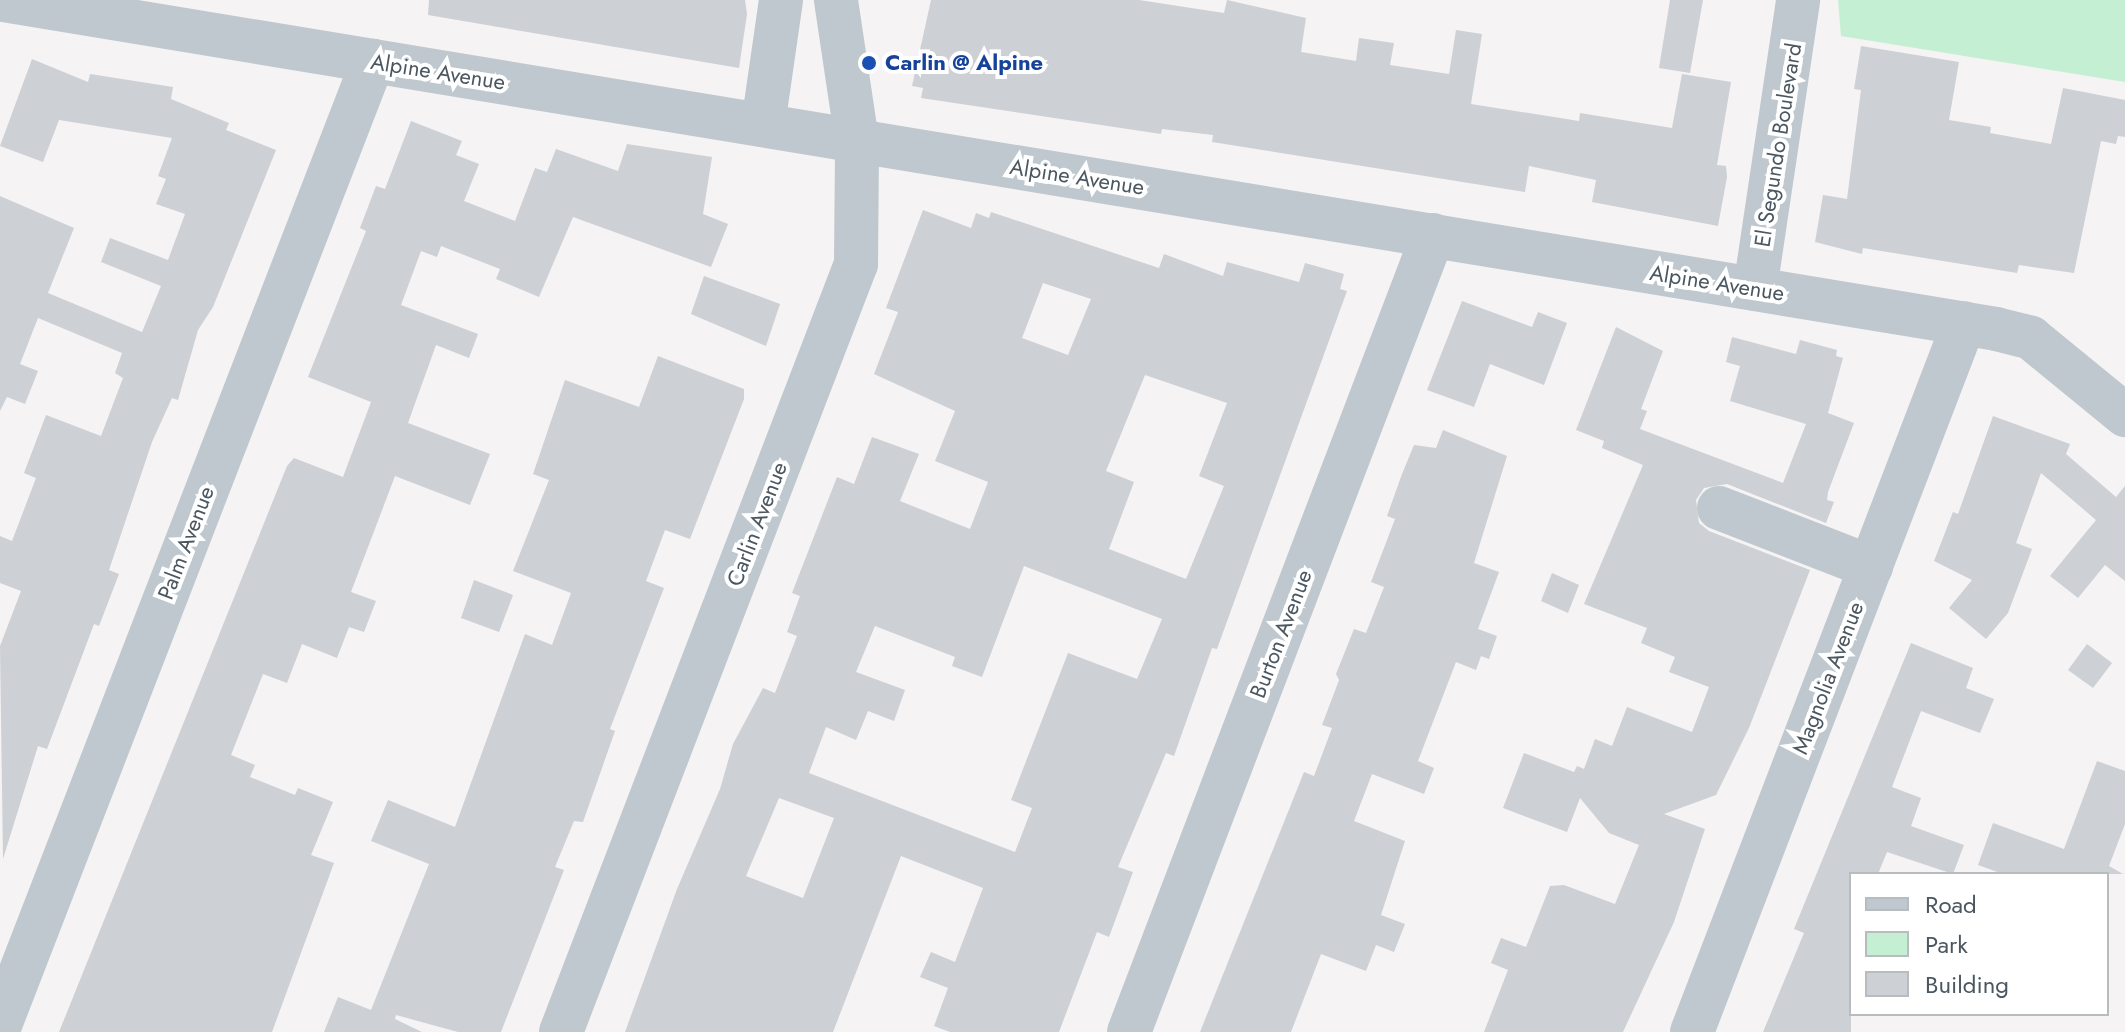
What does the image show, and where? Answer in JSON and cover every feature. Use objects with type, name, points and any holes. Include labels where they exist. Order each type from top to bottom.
[{"type":"street","name":"Alpine Avenue","points":[[3,0],[1964,323],[2031,338],[2125,415]]},
{"type":"street","points":[[763,125],[781,0]]},
{"type":"street","name":"Carlin Avenue","points":[[561,1032],[852,277],[860,240],[857,141],[836,0]]},
{"type":"street","name":"El Segundo Boulevard","points":[[1755,289],[1798,0]]},
{"type":"street","name":"Palm Avenue","points":[[0,1025],[373,61]]},
{"type":"street","name":"Burton Avenue","points":[[1129,1032],[1433,235]]},
{"type":"street","name":"Magnolia Avenue","points":[[1692,1032],[1964,323]]},
{"type":"street","points":[[1719,508],[1871,567]]},
{"type":"green space","points":[[1838,0],[2125,0],[2125,82],[1841,36]]},
{"type":"building","points":[[429,0],[745,0],[747,14],[739,68],[428,15]]},
{"type":"building","points":[[931,0],[1139,0],[1224,13],[1227,0],[1306,18],[1301,52],[1356,61],[1359,38],[1394,43],[1390,65],[1449,74],[1456,30],[1482,34],[1471,104],[1579,121],[1580,113],[1672,128],[1682,74],[1731,82],[1717,165],[1726,166],[1727,177],[1718,226],[1592,202],[1596,180],[1529,166],[1525,192],[1212,142],[1213,135],[1162,129],[1161,134],[921,98],[923,88],[912,86]]},
{"type":"building","points":[[1670,0],[1703,0],[1690,73],[1659,68]]},
{"type":"building","points":[[1861,46],[1959,62],[1949,120],[1991,127],[1990,133],[2051,144],[2063,88],[2125,100],[2125,137],[2118,136],[2116,144],[2101,141],[2074,273],[2019,265],[2017,273],[1863,248],[1862,254],[1815,242],[1823,195],[1847,199],[1861,90],[1854,89]]},
{"type":"building","points":[[32,59],[88,82],[90,74],[173,87],[171,99],[229,123],[226,130],[276,150],[213,307],[198,330],[178,400],[172,398],[152,442],[109,570],[119,574],[99,626],[94,624],[47,749],[38,746],[3,859],[0,646],[21,591],[0,583],[0,536],[12,541],[36,478],[24,473],[46,415],[101,436],[123,378],[115,373],[122,353],[38,318],[20,364],[38,371],[25,404],[7,397],[0,411],[0,196],[74,228],[48,293],[142,332],[161,286],[101,262],[110,238],[168,260],[185,214],[156,204],[166,179],[158,176],[172,138],[59,120],[43,162],[0,146]]},
{"type":"building","points":[[411,121],[462,141],[456,155],[479,164],[464,201],[515,221],[535,168],[547,172],[556,149],[618,171],[627,144],[712,157],[703,214],[728,224],[711,267],[573,217],[539,297],[496,279],[500,269],[441,246],[437,257],[421,251],[401,305],[478,334],[469,358],[436,345],[408,423],[490,454],[470,505],[395,476],[351,592],[376,601],[364,632],[349,627],[337,658],[302,644],[287,683],[263,674],[231,755],[255,765],[250,777],[295,795],[298,788],[333,802],[311,855],[334,863],[272,1032],[59,1032],[287,466],[294,458],[343,477],[371,402],[308,377],[366,231],[360,228],[376,186],[385,189]]},
{"type":"building","points":[[923,210],[971,228],[976,213],[989,218],[991,212],[1159,268],[1164,254],[1223,276],[1227,262],[1299,282],[1305,263],[1344,274],[1340,289],[1347,291],[1217,649],[1212,648],[1174,756],[1166,753],[1118,867],[1133,872],[1109,937],[1097,932],[1059,1032],[950,1032],[934,1026],[948,988],[920,977],[931,952],[955,962],[983,888],[901,856],[833,1032],[625,1032],[677,889],[720,789],[733,744],[763,688],[775,693],[797,636],[787,632],[800,596],[792,593],[837,477],[854,484],[872,437],[919,454],[900,501],[970,529],[988,482],[935,461],[955,411],[874,374],[898,312],[886,308]],"holes":[[[1043,283],[1091,299],[1068,355],[1022,338]],[[1145,375],[1227,403],[1199,476],[1224,486],[1186,579],[1109,549],[1134,482],[1106,471]],[[1024,566],[1162,619],[1137,679],[1068,653],[1011,800],[1032,808],[1015,852],[809,773],[826,727],[856,740],[868,711],[894,721],[905,690],[856,672],[875,626],[955,657],[952,666],[982,677]],[[779,798],[834,818],[803,898],[746,876]]]},
{"type":"building","points":[[704,276],[780,304],[766,346],[691,314]]},
{"type":"building","points":[[1462,301],[1532,327],[1538,312],[1567,323],[1544,385],[1490,364],[1474,407],[1427,390]]},
{"type":"building","points":[[1616,327],[1663,351],[1641,409],[1647,411],[1640,429],[1783,483],[1806,424],[1730,401],[1740,366],[1726,362],[1732,337],[1796,354],[1800,340],[1837,350],[1836,356],[1843,358],[1828,413],[1854,423],[1828,492],[1827,500],[1834,502],[1826,523],[1727,484],[1704,488],[1696,500],[1699,523],[1709,531],[1810,570],[1749,728],[1716,795],[1664,814],[1705,829],[1674,922],[1623,1032],[1484,1032],[1508,970],[1491,963],[1501,938],[1526,947],[1550,886],[1564,885],[1615,904],[1639,845],[1609,833],[1580,798],[1567,832],[1503,808],[1524,753],[1574,772],[1577,766],[1584,769],[1595,739],[1612,746],[1627,707],[1692,732],[1709,687],[1669,672],[1675,657],[1641,643],[1647,628],[1584,604],[1643,465],[1602,448],[1604,441],[1576,430]]},
{"type":"building","points":[[658,356],[744,389],[744,399],[690,539],[665,530],[646,581],[664,588],[610,729],[615,731],[583,822],[574,821],[555,867],[564,870],[501,1032],[458,1032],[396,1015],[395,1019],[422,1032],[324,1032],[338,997],[371,1010],[429,864],[371,841],[388,800],[455,827],[525,634],[552,645],[571,593],[513,571],[549,480],[533,474],[565,380],[639,407]]},
{"type":"building","points":[[1993,416],[2070,444],[2066,454],[2116,497],[2125,486],[2125,581],[2105,565],[2078,598],[2050,576],[2096,520],[2041,473],[2016,543],[2032,549],[2008,613],[1986,639],[1949,608],[1972,580],[1934,561],[1953,512],[1958,514]]},
{"type":"building","points":[[1443,430],[1507,456],[1474,563],[1499,572],[1478,629],[1497,636],[1489,659],[1481,656],[1476,670],[1456,662],[1418,761],[1434,768],[1424,794],[1372,774],[1354,821],[1405,841],[1381,915],[1405,924],[1394,952],[1376,945],[1366,971],[1321,954],[1291,1032],[1200,1032],[1304,772],[1314,776],[1332,728],[1322,725],[1339,680],[1336,674],[1354,629],[1366,633],[1384,587],[1371,582],[1395,519],[1387,516],[1402,474],[1414,445],[1436,448]]},
{"type":"building","points":[[1552,573],[1579,585],[1568,613],[1541,601]]},
{"type":"building","points":[[474,580],[513,595],[499,632],[461,618]]},
{"type":"building","points":[[1911,643],[1973,668],[1966,688],[1994,699],[1980,733],[1921,711],[1892,787],[1921,798],[1911,826],[1964,845],[1954,872],[1887,852],[1879,872],[1849,872],[1851,1032],[1763,1032],[1804,933],[1794,929]]},
{"type":"building","points":[[2087,644],[2112,663],[2093,688],[2068,670]]},
{"type":"building","points":[[2097,761],[2125,771],[2125,824],[2109,866],[2123,874],[1997,872],[1978,865],[1993,823],[2064,849]]},
{"type":"place","name":"Carlin @ Alpine","points":[[869,63]]}]
